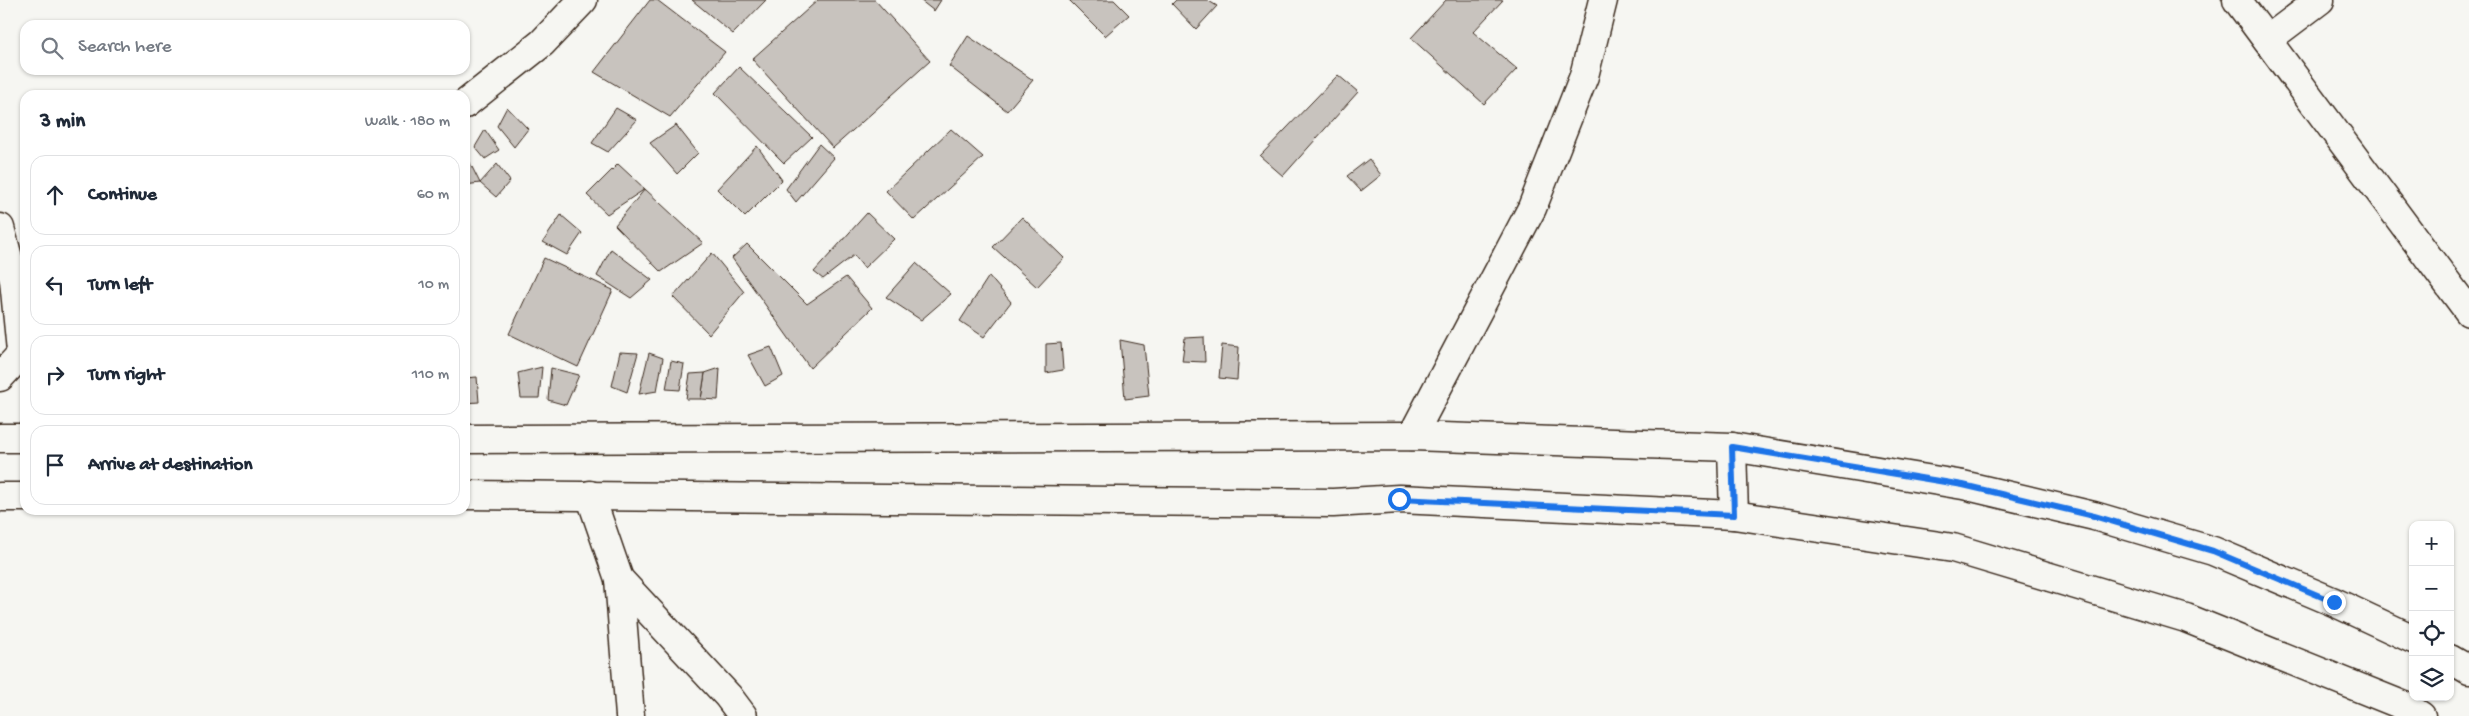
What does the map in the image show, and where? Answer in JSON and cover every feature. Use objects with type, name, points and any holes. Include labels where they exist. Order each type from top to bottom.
[{"type":"street","points":[[470,100],[542,43],[583,0]]},
{"type":"street","points":[[1412,436],[1532,208],[1584,76],[1603,0]]},
{"type":"street","points":[[2237,0],[2469,312]]},
{"type":"street","points":[[2267,40],[2320,0]]},
{"type":"street","points":[[0,228],[14,280],[20,327]]},
{"type":"street","points":[[0,377],[20,354]]},
{"type":"street","points":[[470,439],[1412,436],[1732,447],[1963,485],[2094,516],[2213,551],[2334,602],[2409,637]]},
{"type":"street","points":[[0,438],[20,438]]},
{"type":"street","points":[[1732,447],[1734,515]]},
{"type":"street","points":[[470,495],[1323,503],[1399,499],[1734,515],[1953,548],[2186,618],[2410,713]]},
{"type":"street","points":[[590,495],[619,578],[630,716]]},
{"type":"street","points":[[0,497],[20,497]]},
{"type":"street","points":[[619,578],[728,696],[743,716]]},
{"type":"street","points":[[2454,661],[2469,670]]},
{"type":"building","points":[[650,0],[657,0],[725,52],[670,117],[594,72]]},
{"type":"building","points":[[692,0],[766,0],[733,34]]},
{"type":"building","points":[[818,0],[875,0],[930,61],[833,148],[752,59]]},
{"type":"building","points":[[920,0],[941,0],[934,11]]},
{"type":"building","points":[[1069,0],[1114,0],[1129,15],[1105,36]]},
{"type":"building","points":[[1176,0],[1207,0],[1217,6],[1196,29],[1172,4]]},
{"type":"building","points":[[1446,0],[1503,0],[1473,32],[1517,69],[1484,104],[1411,38]]},
{"type":"building","points":[[968,36],[1033,80],[1007,111],[949,66]]},
{"type":"building","points":[[739,67],[812,137],[784,163],[715,93]]},
{"type":"building","points":[[1338,75],[1358,92],[1283,176],[1260,156]]},
{"type":"building","points":[[507,107],[528,129],[514,147],[497,126]]},
{"type":"building","points":[[616,108],[637,120],[608,152],[592,143]]},
{"type":"building","points":[[676,125],[698,153],[677,174],[650,143]]},
{"type":"building","points":[[951,129],[983,157],[914,220],[886,191]]},
{"type":"building","points":[[485,130],[499,150],[485,159],[475,147]]},
{"type":"building","points":[[819,144],[834,158],[796,202],[786,189]]},
{"type":"building","points":[[757,146],[782,180],[745,217],[717,189]]},
{"type":"building","points":[[1369,159],[1381,175],[1361,191],[1347,176]]},
{"type":"building","points":[[470,163],[480,183],[470,184]]},
{"type":"building","points":[[497,164],[510,181],[496,197],[480,183]]},
{"type":"building","points":[[618,164],[645,189],[607,214],[587,195]]},
{"type":"building","points":[[645,189],[703,243],[661,272],[615,225]]},
{"type":"building","points":[[867,213],[894,239],[864,268],[854,255],[823,279],[814,272]]},
{"type":"building","points":[[561,215],[582,233],[567,255],[543,242]]},
{"type":"building","points":[[1022,217],[1064,258],[1037,287],[993,247]]},
{"type":"building","points":[[747,244],[807,304],[846,277],[872,308],[810,368],[732,258]]},
{"type":"building","points":[[611,249],[652,280],[631,298],[597,276]]},
{"type":"building","points":[[712,253],[744,292],[709,334],[673,297]]},
{"type":"building","points":[[544,258],[613,290],[578,367],[509,334]]},
{"type":"building","points":[[916,263],[951,294],[921,320],[886,297]]},
{"type":"building","points":[[989,276],[1011,302],[984,337],[960,321]]},
{"type":"building","points":[[1204,337],[1205,362],[1182,361],[1185,338]]},
{"type":"building","points":[[1120,340],[1144,345],[1149,396],[1125,399]]},
{"type":"building","points":[[1061,343],[1063,370],[1046,373],[1046,344]]},
{"type":"building","points":[[1222,345],[1239,347],[1237,380],[1219,378]]},
{"type":"building","points":[[771,347],[783,376],[765,386],[748,355]]},
{"type":"building","points":[[620,352],[638,353],[627,392],[612,386]]},
{"type":"building","points":[[649,353],[663,358],[657,391],[639,394]]},
{"type":"building","points":[[671,361],[684,364],[680,390],[666,389]]},
{"type":"building","points":[[542,367],[539,398],[521,398],[518,373]]},
{"type":"building","points":[[551,368],[579,375],[566,405],[548,400]]},
{"type":"building","points":[[720,368],[718,400],[701,399],[705,373]]},
{"type":"building","points":[[705,373],[701,399],[686,399],[690,374]]},
{"type":"building","points":[[477,377],[479,402],[470,403],[470,378]]},
{"type":"route","points":[[1399,499],[1734,515],[1732,447],[1963,485],[2094,516],[2213,551],[2334,602]]}]
